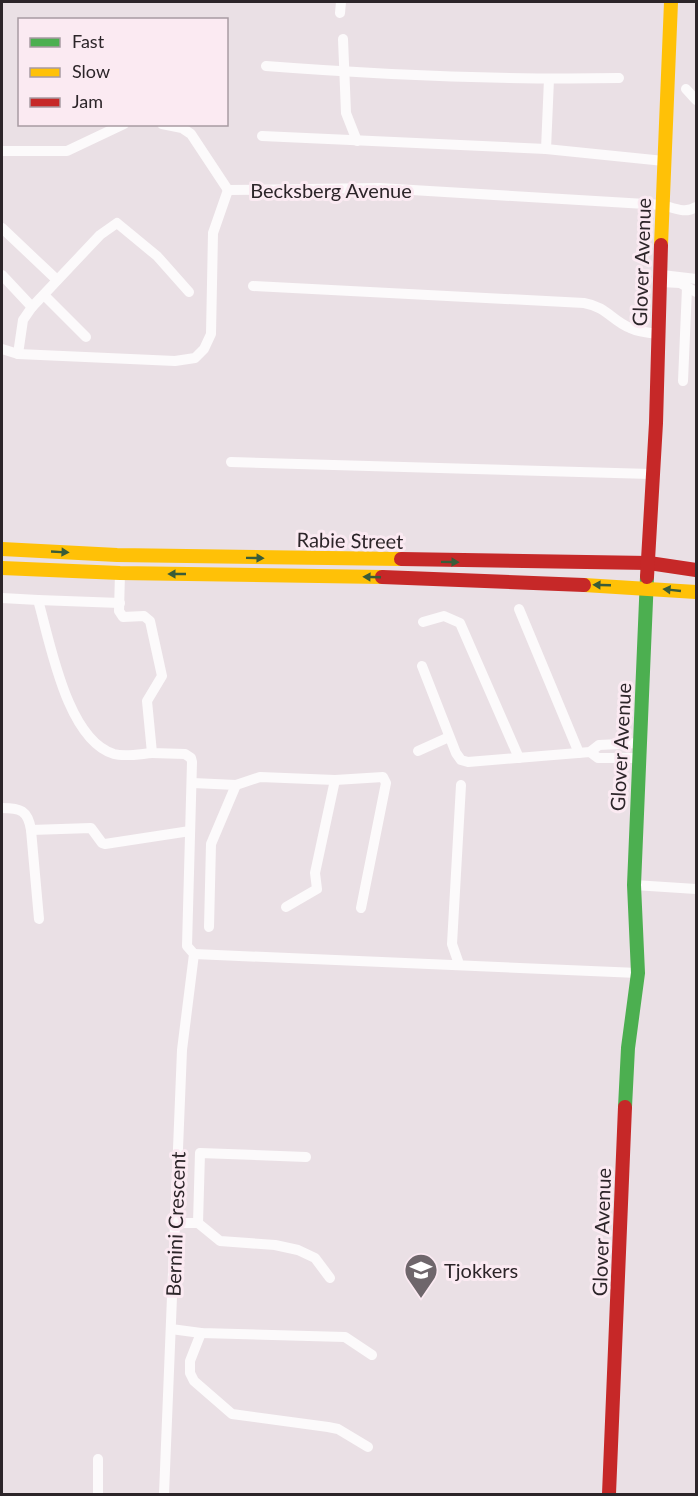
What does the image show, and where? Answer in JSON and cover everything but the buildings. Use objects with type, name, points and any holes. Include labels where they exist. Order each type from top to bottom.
[{"type":"street","points":[[340,2],[340,14]]},
{"type":"street","name":"Glover Avenue","points":[[609,1494],[628,1048],[638,973],[634,885],[638,758],[648,587],[651,474],[656,423],[671,2]]},
{"type":"street","points":[[343,39],[346,113],[357,141]]},
{"type":"street","points":[[266,66],[345,72],[549,79],[619,78]]},
{"type":"street","points":[[546,149],[549,79]]},
{"type":"street","points":[[686,89],[696,100]]},
{"type":"street","points":[[2,151],[67,151],[120,126]]},
{"type":"street","points":[[170,126],[191,134],[228,190]]},
{"type":"street","points":[[262,136],[546,149],[664,161]]},
{"type":"street","name":"Becksberg Avenue","points":[[2,349],[18,354],[175,361],[195,358],[204,349],[212,334],[213,233],[228,190],[380,188],[662,205],[689,211],[696,207]]},
{"type":"street","points":[[18,354],[23,320],[32,306],[100,235],[117,223],[157,256],[189,292]]},
{"type":"street","points":[[2,228],[57,280]]},
{"type":"street","points":[[2,275],[32,306]]},
{"type":"street","points":[[661,279],[696,279]]},
{"type":"street","points":[[661,279],[680,283],[692,290],[683,381]]},
{"type":"street","points":[[253,285],[584,303],[603,308],[632,330],[659,334]]},
{"type":"street","points":[[44,295],[86,337]]},
{"type":"street","points":[[231,462],[651,474]]},
{"type":"street","name":"Rabie Street","points":[[2,549],[128,555],[649,563],[696,570]]},
{"type":"street","name":"Rabie Street","points":[[2,568],[120,573],[297,574],[648,587],[696,592]]},
{"type":"street","points":[[38,600],[68,705],[95,743],[116,754],[152,753],[147,701],[162,676],[150,621],[144,616],[123,617],[119,611],[120,573]]},
{"type":"street","points":[[2,598],[120,603]]},
{"type":"street","points":[[519,609],[585,752],[598,758],[638,758]]},
{"type":"street","points":[[423,622],[444,616],[459,623],[519,758]]},
{"type":"street","points":[[422,666],[449,737],[461,760],[468,762],[585,752],[600,745],[639,743]]},
{"type":"street","points":[[418,751],[449,737]]},
{"type":"street","name":"Bernini Crescent","points":[[152,753],[185,754],[191,758],[193,783],[187,946],[194,954],[182,1050],[164,1494]]},
{"type":"street","points":[[193,783],[236,785],[260,777],[334,780],[386,779],[361,908]]},
{"type":"street","points":[[286,907],[317,889],[315,873],[334,780]]},
{"type":"street","points":[[209,927],[211,844],[236,785]]},
{"type":"street","points":[[459,964],[452,944],[461,785]]},
{"type":"street","points":[[2,808],[20,808],[25,811],[31,830],[39,919]]},
{"type":"street","points":[[31,830],[91,828],[105,844],[190,831]]},
{"type":"street","points":[[634,885],[696,889]]},
{"type":"street","points":[[194,954],[638,973]]},
{"type":"street","points":[[198,1223],[200,1153],[306,1157]]},
{"type":"street","points":[[175,1223],[198,1223],[220,1241],[275,1245],[298,1251],[315,1258],[330,1278]]},
{"type":"street","points":[[171,1329],[201,1333],[345,1337],[372,1355]]},
{"type":"street","points":[[201,1333],[190,1361],[189,1373],[224,1409],[239,1416],[328,1426],[338,1429],[368,1447]]},
{"type":"street","points":[[98,1459],[98,1494]]},
{"type":"traffic: fast","points":[[625,1107],[628,1048],[638,973],[634,885],[647,577]]},
{"type":"traffic: slow","points":[[661,245],[671,2]]},
{"type":"traffic: slow","points":[[2,549],[117,555],[401,559]]},
{"type":"traffic: slow","points":[[2,568],[120,573],[382,577]]},
{"type":"traffic: slow","points":[[584,585],[696,592]]},
{"type":"traffic: jam","points":[[647,577],[656,423],[661,245]]},
{"type":"traffic: jam","points":[[401,559],[649,563],[696,570]]},
{"type":"traffic: jam","points":[[382,577],[584,585]]},
{"type":"traffic: jam","points":[[609,1494],[625,1107]]},
{"type":"place","name":"Tjokkers","points":[[421,1299]]}]
